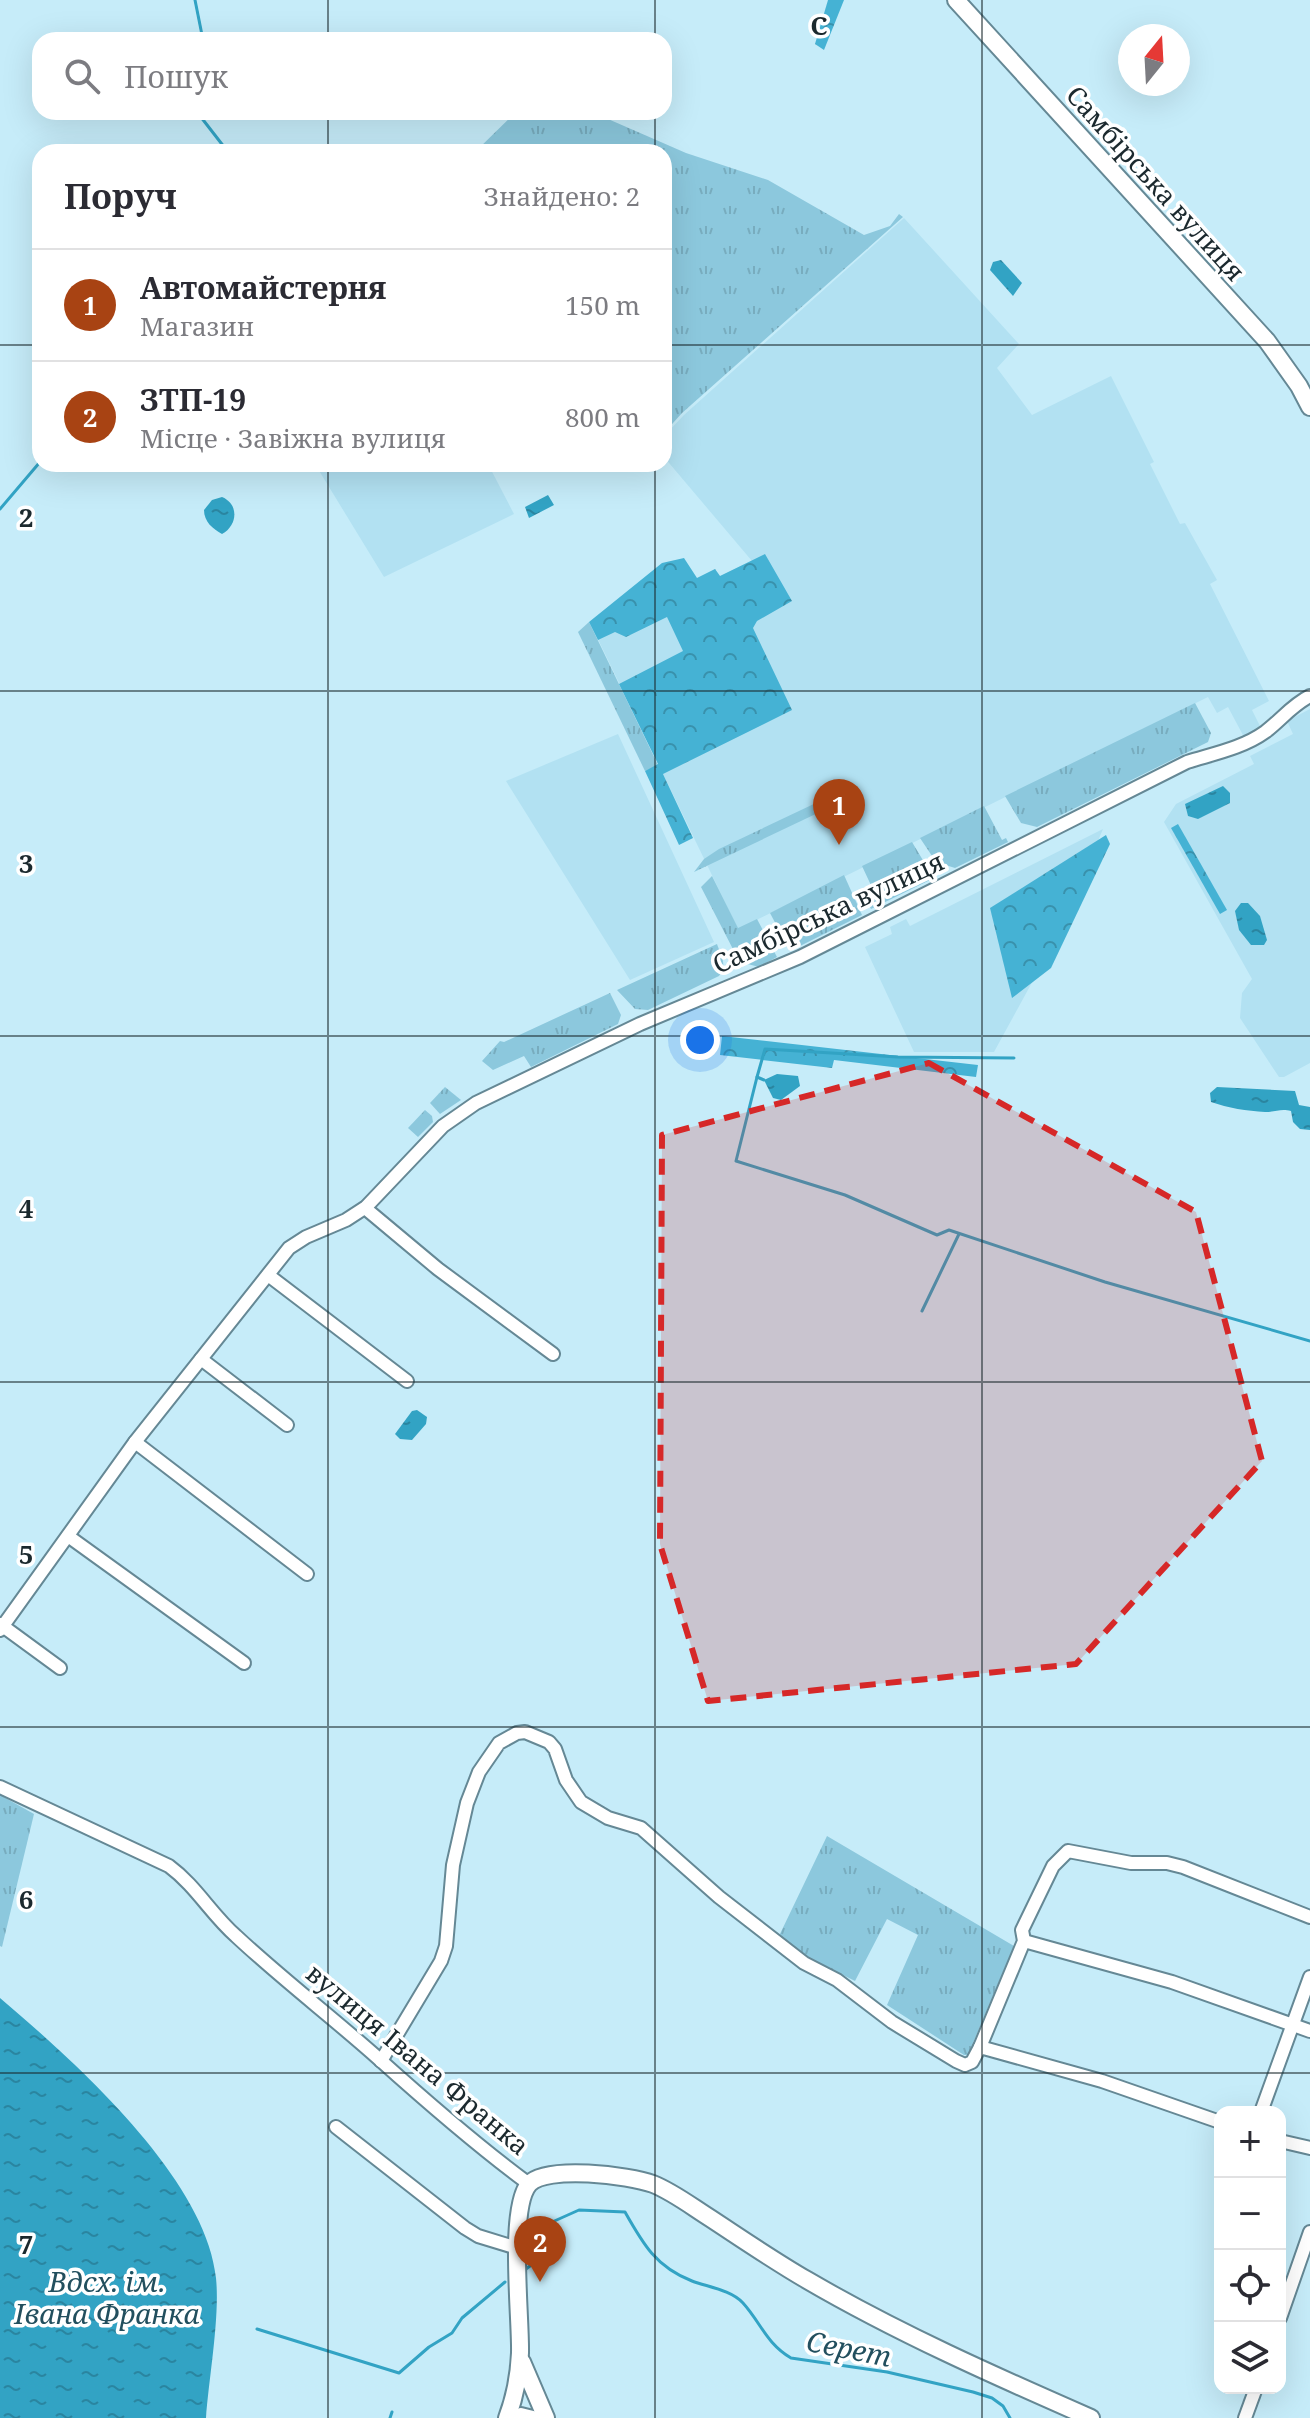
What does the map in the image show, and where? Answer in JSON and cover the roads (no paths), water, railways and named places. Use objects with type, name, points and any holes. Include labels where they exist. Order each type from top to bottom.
[{"type":"main road","name":"Самбірська вулиця","points":[[956,0],[1267,341],[1310,407]]},
{"type":"main road","name":"вулиця Івана Франка","points":[[529,2184],[542,2176],[592,2175],[625,2177],[660,2187],[837,2297],[1017,2386],[1091,2418]]},
{"type":"main road","points":[[507,2418],[520,2352],[517,2248],[521,2200],[529,2184]]},
{"type":"main road","points":[[520,2352],[544,2415]]},
{"type":"street","name":"Самбірська вулиця","points":[[1,1627],[135,1442],[289,1248],[365,1208],[443,1126],[476,1103],[640,1024],[800,957],[1187,762],[1247,742],[1265,732],[1295,703],[1310,696]]},
{"type":"street","points":[[365,1208],[438,1269],[553,1354]]},
{"type":"street","points":[[268,1275],[407,1381]]},
{"type":"street","points":[[201,1359],[287,1425]]},
{"type":"street","points":[[135,1442],[307,1574]]},
{"type":"street","points":[[68,1536],[244,1663]]},
{"type":"street","points":[[1,1627],[60,1668]]},
{"type":"street","points":[[381,2061],[441,1961],[446,1946],[453,1865],[460,1826],[479,1772],[499,1743],[517,1733],[525,1732],[549,1742],[555,1749],[566,1780],[581,1802],[608,1818],[641,1828],[719,1897],[804,1963],[837,1980],[892,2022],[965,2065],[972,2062],[980,2047],[1024,1941],[1022,1930],[1053,1866],[1068,1851],[1131,1863],[1167,1863],[1183,1867],[1310,1917]]},
{"type":"street","name":"вулиця Івана Франка","points":[[0,1787],[169,1866],[187,1879],[234,1935],[468,2138],[529,2184]]},
{"type":"street","points":[[1024,1941],[1172,1982],[1310,2031]]},
{"type":"street","points":[[1263,2106],[1310,1977]]},
{"type":"street","points":[[980,2047],[1102,2081],[1214,2120]]},
{"type":"street","points":[[336,2127],[465,2228],[494,2242],[517,2248]]},
{"type":"street","points":[[1286,2142],[1310,2148]]},
{"type":"street","points":[[1286,2301],[1310,2232]]},
{"type":"street","points":[[1245,2418],[1254,2394]]},
{"type":"street","points":[[515,2418],[528,2414],[544,2415]]},
{"type":"water","points":[[1001,260],[1022,283],[1013,296],[990,270],[993,262]]},
{"type":"water","points":[[548,495],[554,505],[529,518],[525,507]]},
{"type":"water","points":[[222,497],[234,509],[234,520],[222,534],[210,525],[204,510],[212,500]]},
{"type":"water","points":[[1223,786],[1230,793],[1230,803],[1198,819],[1188,816],[1185,804]]},
{"type":"water","points":[[1241,903],[1248,903],[1260,916],[1267,940],[1264,945],[1251,945],[1239,930],[1235,911]]},
{"type":"water","points":[[777,1074],[798,1076],[800,1086],[781,1100],[773,1098],[764,1080]]},
{"type":"water","points":[[1217,1087],[1295,1091],[1299,1105],[1310,1107],[1310,1130],[1300,1129],[1293,1122],[1291,1111],[1251,1111],[1211,1102],[1210,1093]]},
{"type":"water","points":[[417,1410],[427,1417],[426,1424],[412,1440],[400,1439],[395,1434],[412,1411]]},
{"type":"water","name":"Вдсх. ім. Івана Франка","points":[[0,1998],[98,2087],[163,2162],[188,2201],[207,2240],[216,2278],[215,2329],[206,2418],[0,2418]]},
{"type":"waterway","points":[[195,0],[201,32]]},
{"type":"waterway","points":[[203,120],[222,144]]},
{"type":"waterway","points":[[0,509],[32,471]]},
{"type":"waterway","points":[[757,1077],[765,1049],[898,1057],[1014,1058]]},
{"type":"waterway","points":[[764,1080],[757,1077],[736,1161],[845,1195],[937,1235],[949,1230],[1105,1282],[1310,1341]]},
{"type":"waterway","points":[[922,1311],[959,1234]]},
{"type":"waterway","name":"Серет","points":[[526,2269],[534,2263],[541,2227],[579,2210],[625,2212],[645,2244],[669,2269],[738,2299],[770,2339],[791,2358],[887,2372],[973,2392],[992,2398],[1003,2406],[1010,2418]]},
{"type":"waterway","name":"Серет","points":[[257,2329],[399,2373],[429,2347],[452,2333],[462,2318],[505,2282]]},
{"type":"waterway","name":"Серет","points":[[390,2418],[392,2412]]},
{"type":"place","name":"Автомайстерня","points":[[839,845]]},
{"type":"place","name":"ЗТП-19","points":[[540,2282]]}]
